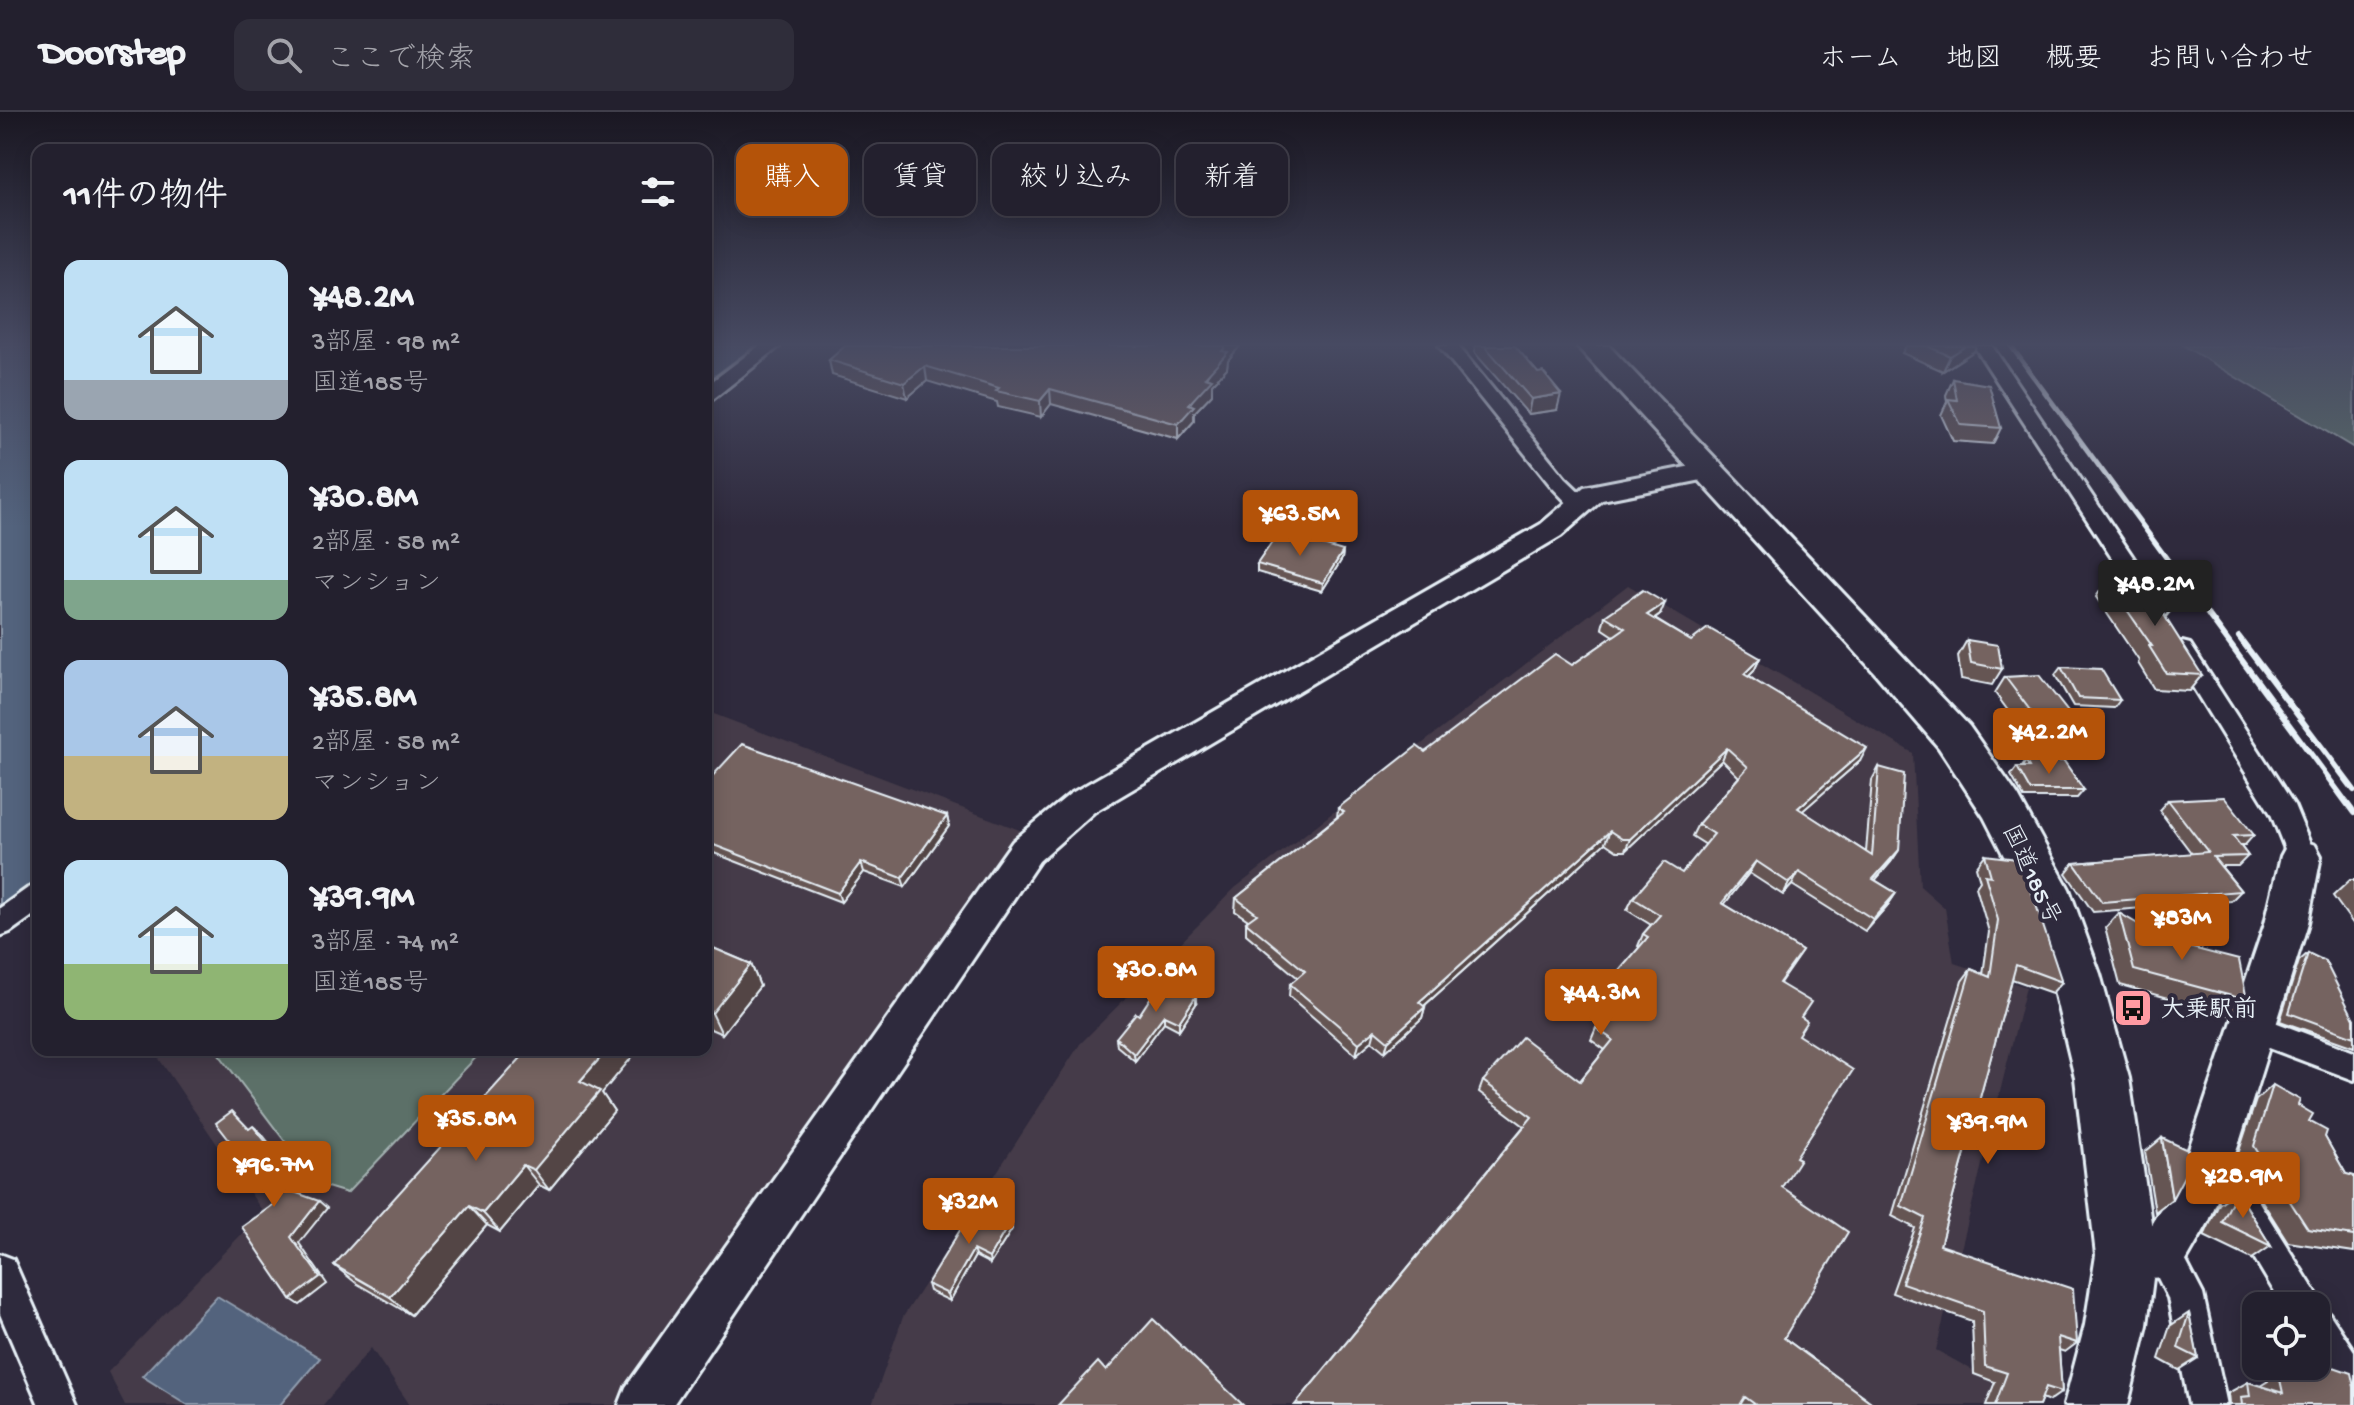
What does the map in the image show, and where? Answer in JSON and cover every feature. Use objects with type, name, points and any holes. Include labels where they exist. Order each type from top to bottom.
[{"type":"highway","name":"国道185号","points":[[1648,406],[1954,737],[2002,808],[2045,889],[2075,974],[2145,1253],[2116,1325],[2096,1405]]},
{"type":"main road","points":[[2145,1253],[2180,1230],[2208,1159],[2291,909],[2301,856]]},
{"type":"street","points":[[1497,406],[1558,482],[1578,501]]},
{"type":"street","points":[[2023,406],[2276,798],[2295,835],[2301,856]]},
{"type":"street","points":[[644,1405],[1026,851],[1082,803],[1551,530],[1562,523],[1578,501],[1594,493],[1707,471]]},
{"type":"street","points":[[0,924],[32,900]]},
{"type":"street","points":[[2251,1027],[2354,1066]]},
{"type":"street","points":[[2208,1159],[2222,1173],[2294,1292]]},
{"type":"street","points":[[2145,1253],[2185,1294],[2208,1405]]},
{"type":"street","points":[[0,1272],[58,1405]]},
{"type":"street","points":[[2330,1348],[2354,1385]]},
{"type":"shaded area","points":[[1628,585],[1913,753],[1920,886],[1945,908],[1954,963],[2026,987],[1936,1350],[2036,1405],[872,1405],[903,1317],[1080,1044],[1235,888]]},
{"type":"shaded area","points":[[712,713],[1030,834],[628,1405],[410,1405],[371,1348],[323,1405],[125,1405],[108,1372],[263,1212],[157,1056],[712,1056]]},
{"type":"green space","points":[[2285,406],[2354,406],[2354,448]]},
{"type":"green space","points":[[221,1056],[477,1056],[347,1193],[317,1184]]},
{"type":"water","points":[[0,406],[32,406],[32,887],[0,911]]},
{"type":"water","points":[[217,1296],[320,1358],[280,1405],[188,1405],[142,1376]]},
{"type":"building","points":[[1113,406],[1194,406],[1178,424]]},
{"type":"building","points":[[1952,406],[1995,406],[2001,428],[1961,425]]},
{"type":"building","points":[[1279,532],[1343,551],[1323,583],[1257,564]]},
{"type":"building","points":[[2107,581],[2143,582],[2202,675],[2166,673],[2149,646],[2152,646]]},
{"type":"building","points":[[1643,590],[1665,603],[1647,615],[1691,641],[1708,628],[1760,658],[1744,674],[1867,748],[1798,808],[1872,856],[1879,767],[1904,774],[1899,850],[1873,879],[1896,893],[1873,919],[1799,872],[1789,883],[1756,861],[1722,903],[1802,951],[1779,983],[1811,1002],[1801,1017],[1807,1021],[1798,1035],[1853,1070],[1796,1157],[1800,1159],[1782,1187],[1848,1232],[1784,1338],[1875,1405],[1756,1405],[1745,1397],[1740,1405],[1295,1405],[1532,1117],[1483,1081],[1522,1037],[1580,1081],[1613,1040],[1596,1028],[1625,993],[1609,983],[1648,937],[1643,934],[1660,915],[1633,898],[1664,862],[1682,873],[1714,834],[1698,824],[1748,767],[1727,748],[1630,839],[1622,839],[1610,831],[1419,1002],[1425,1007],[1388,1041],[1375,1030],[1359,1043],[1290,984],[1305,971],[1246,922],[1257,914],[1236,898],[1344,812],[1338,808],[1417,746],[1425,752],[1555,654],[1572,665],[1625,628],[1605,616]]},
{"type":"building","points":[[1967,640],[1998,645],[2002,669],[1971,663]]},
{"type":"building","points":[[2061,667],[2101,669],[2120,700],[2078,698]]},
{"type":"building","points":[[2039,675],[2089,739],[2054,742],[2005,677]]},
{"type":"building","points":[[742,744],[947,816],[902,878],[861,862],[838,893],[712,844],[712,776]]},
{"type":"building","points":[[2026,761],[2064,761],[2084,790],[2030,790],[2017,767],[2029,767]]},
{"type":"building","points":[[2224,797],[2254,835],[2233,836],[2248,856],[2213,857],[2241,891],[2102,902],[2074,863],[2208,852],[2168,800]]},
{"type":"building","points":[[1985,855],[2017,859],[2027,878],[2062,982],[2016,965],[1940,1245],[2073,1289],[2077,1343],[2058,1337],[2062,1392],[2046,1387],[2039,1405],[1995,1405],[2007,1373],[1985,1366],[1983,1311],[1902,1283],[1925,1218],[1901,1206],[1971,969],[1990,977],[1998,920],[1985,875],[1991,876]]},
{"type":"building","points":[[2119,913],[2155,934],[2157,939],[2239,960],[2247,1000],[2134,970]]},
{"type":"building","points":[[712,948],[751,964],[712,1013]]},
{"type":"building","points":[[2308,953],[2325,961],[2354,1019],[2354,1037],[2289,1013]]},
{"type":"building","points":[[1162,980],[1196,996],[1179,1022],[1164,1015],[1134,1054],[1116,1038],[1136,1013],[1139,1015]]},
{"type":"building","points":[[523,1056],[602,1056],[580,1081],[600,1091],[534,1170],[523,1165],[483,1213],[469,1206],[390,1297],[334,1265]]},
{"type":"building","points":[[2273,1085],[2300,1100],[2298,1105],[2313,1114],[2309,1121],[2327,1131],[2325,1137],[2346,1174],[2354,1176],[2354,1236],[2308,1229],[2254,1146]]},
{"type":"building","points":[[232,1111],[249,1129],[253,1126],[294,1176],[280,1187],[319,1201],[291,1237],[320,1277],[291,1299],[242,1227],[277,1202],[216,1123]]},
{"type":"building","points":[[2162,1138],[2196,1154],[2172,1199]]},
{"type":"building","points":[[2237,1191],[2271,1246],[2222,1222]]},
{"type":"building","points":[[976,1204],[1010,1222],[989,1258],[973,1250],[948,1294],[927,1284]]},
{"type":"building","points":[[2189,1313],[2198,1358],[2178,1348]]},
{"type":"building","points":[[1153,1319],[1243,1405],[1058,1405],[1098,1362],[1106,1371]]},
{"type":"building","points":[[2330,1366],[2351,1373],[2354,1405],[2242,1405],[2241,1397],[2250,1396],[2248,1382],[2283,1393],[2280,1380],[2330,1380]]},
{"type":"railway","points":[[2055,406],[2211,619]]},
{"type":"railway","points":[[2210,617],[2354,813]]},
{"type":"railway","points":[[2239,637],[2354,790]]},
{"type":"place","name":"大乗駅前","points":[[2133,1008]]}]
